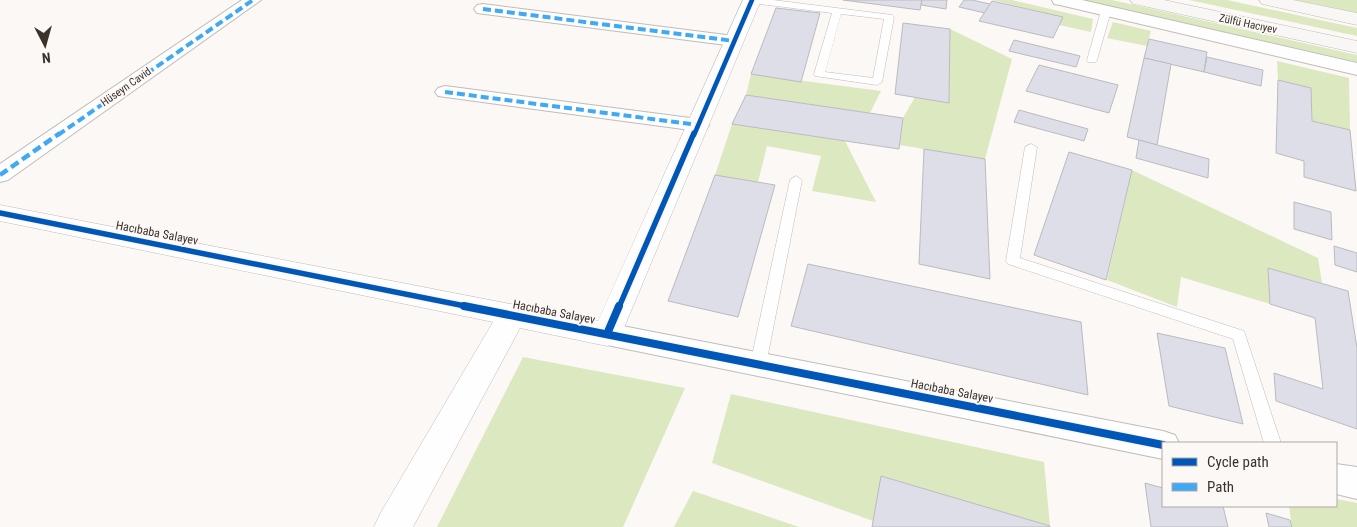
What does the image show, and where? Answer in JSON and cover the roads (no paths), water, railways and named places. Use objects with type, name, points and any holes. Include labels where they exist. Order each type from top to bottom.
[{"type":"main road","name":"Zülfü Hacıyev","points":[[1140,0],[1357,48]]},
{"type":"main road","points":[[1268,0],[1357,19]]},
{"type":"street","name":"Hüseyn Cavid","points":[[0,175],[253,0]]},
{"type":"street","points":[[607,334],[752,0]]},
{"type":"street","points":[[1060,0],[1357,69]]},
{"type":"street","points":[[483,9],[734,41]]},
{"type":"street","points":[[445,92],[698,125]]},
{"type":"street","name":"Hacıbaba Salayev","points":[[0,214],[1162,445]]},
{"type":"street","points":[[393,527],[512,316]]},
{"type":"street","points":[[1337,479],[1357,483]]},
{"type":"lane","points":[[752,0],[888,17],[877,82],[819,74],[837,11]]},
{"type":"lane","points":[[1092,60],[1106,11]]},
{"type":"lane","points":[[1031,147],[1013,261],[1239,335],[1273,442]]},
{"type":"lane","points":[[758,365],[796,180]]}]
